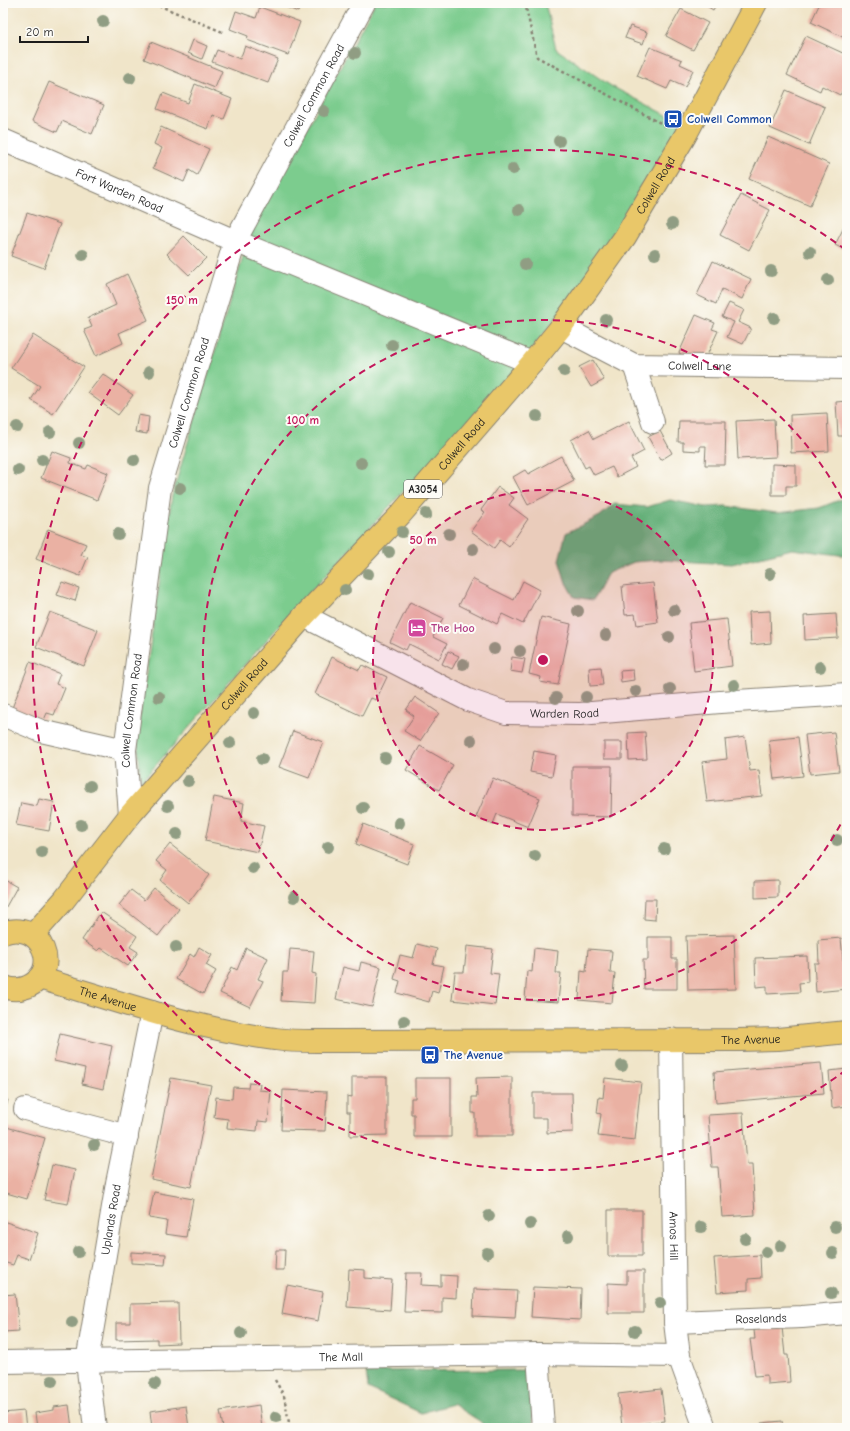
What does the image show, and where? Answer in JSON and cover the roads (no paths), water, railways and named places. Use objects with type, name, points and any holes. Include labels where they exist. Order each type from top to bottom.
[{"type":"main road","name":"Colwell Road","points":[[33,935],[64,900],[130,815],[304,616],[401,514],[532,363],[561,327],[625,236],[685,136],[756,3]]},
{"type":"main road","points":[[3,933],[12,929],[23,930],[33,935],[40,942],[46,956],[45,966],[39,978],[31,985],[22,989],[4,988]]},
{"type":"main road","name":"The Avenue","points":[[39,978],[152,1012],[231,1032],[276,1040],[778,1039],[847,1032]]},
{"type":"street","name":"Colwell Common Road","points":[[130,815],[125,750],[160,488],[235,241],[364,3]]},
{"type":"street","name":"Fort Warden Road","points":[[3,140],[235,241],[532,363]]},
{"type":"street","name":"Colwell Lane","points":[[561,327],[634,365],[847,368]]},
{"type":"street","points":[[634,365],[653,422]]},
{"type":"street","name":"Warden Road","points":[[304,616],[468,700],[506,713],[580,714],[720,702],[847,694]]},
{"type":"street","points":[[3,715],[41,731],[125,750]]},
{"type":"street","name":"Uplands Road","points":[[95,1428],[87,1362],[127,1136],[152,1012]]},
{"type":"street","name":"Amos Hill","points":[[671,1039],[675,1322],[679,1356],[705,1428]]},
{"type":"street","points":[[25,1109],[127,1136]]},
{"type":"street","name":"Roselands","points":[[675,1322],[802,1317],[847,1313]]},
{"type":"street","points":[[538,1354],[543,1428]]},
{"type":"street","name":"The Mall","points":[[3,1362],[87,1362],[538,1354],[679,1356]]},
{"type":"place","name":"Colwell Common","points":[[673,119]]},
{"type":"place","name":"The Hoo","points":[[417,628]]},
{"type":"place","name":"The Avenue","points":[[430,1055]]}]
